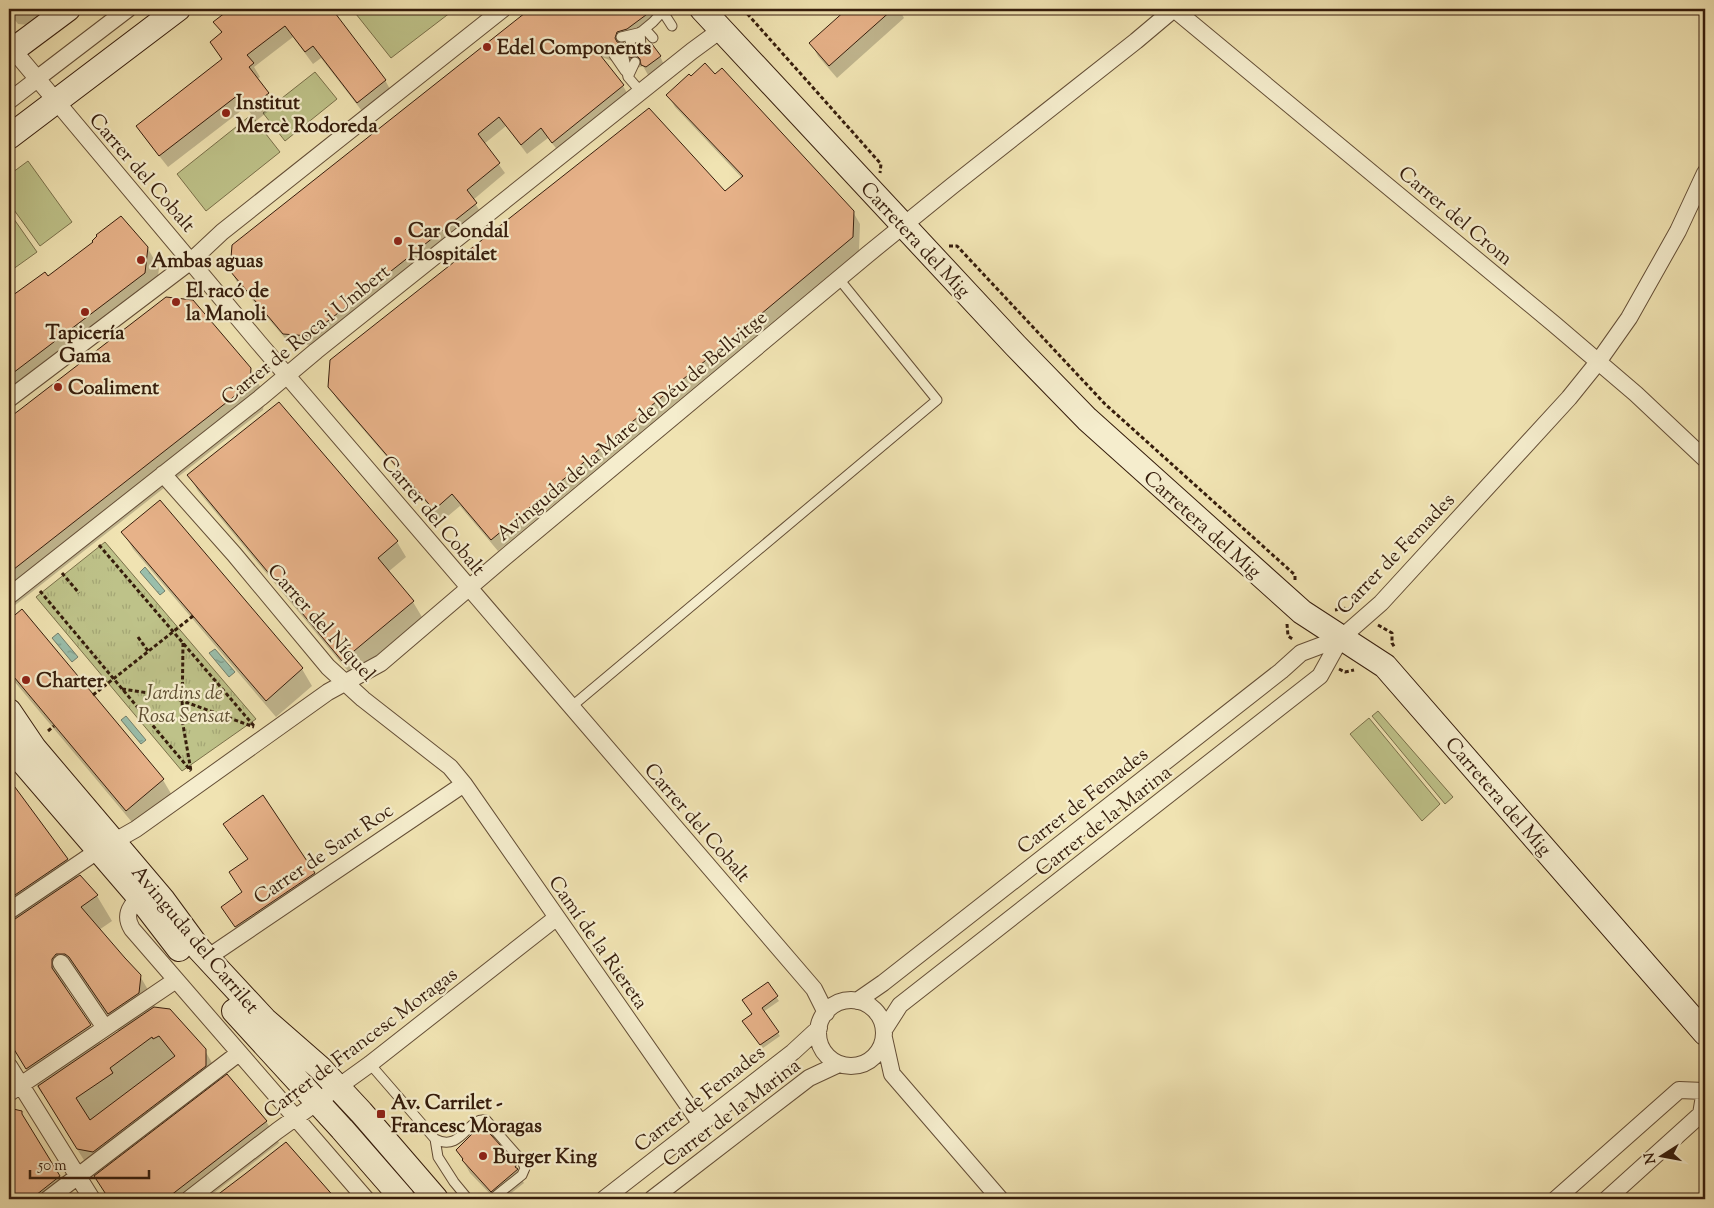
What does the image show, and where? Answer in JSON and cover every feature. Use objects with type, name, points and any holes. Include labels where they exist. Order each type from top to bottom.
[{"type":"street","points":[[10,49],[68,9]]},
{"type":"street","points":[[9,101],[128,9]]},
{"type":"street","points":[[9,137],[178,9]]},
{"type":"street","points":[[9,400],[191,261],[222,232],[503,9]]},
{"type":"street","name":"Carretera del Mig","points":[[702,9],[1015,345],[1087,419],[1302,612],[1385,666],[1705,1033]]},
{"type":"street","name":"Avinguda de la Mare de Déu de Bellvitge","points":[[9,911],[106,846],[136,829],[328,692],[381,663],[468,588],[904,225],[1174,9]]},
{"type":"street","name":"Carrer del Crom","points":[[1174,9],[1636,394],[1705,459]]},
{"type":"street","name":"Carrer de Roca i Umbert","points":[[9,596],[641,92],[722,30]]},
{"type":"street","name":"Carrer del Cobalt","points":[[10,49],[468,588],[814,989],[826,1013]]},
{"type":"street","name":"Carrer de Femades","points":[[857,1001],[898,971],[1301,653],[1341,638],[1380,604],[1569,398],[1598,362],[1629,318],[1649,285],[1678,231],[1705,173]]},
{"type":"street","name":"Carrer del Níquel","points":[[163,474],[234,554],[328,667],[344,683],[450,767],[464,784]]},
{"type":"street","name":"Carrer de la Marina","points":[[884,1034],[900,1005],[1320,676],[1341,638]]},
{"type":"street","name":"Avinguda del Carrilet","points":[[10,721],[34,748],[106,846],[139,897],[187,960],[318,1102],[403,1199]]},
{"type":"street","name":"Avinguda del Carrilet","points":[[9,746],[106,846],[163,900],[186,933],[207,958],[265,1020],[320,1068],[436,1199]]},
{"type":"street","name":"Camí de la Riereta","points":[[464,784],[701,1124]]},
{"type":"street","name":"Carrer de Sant Roc","points":[[207,958],[464,784]]},
{"type":"street","name":"Avinguda del Carrilet","points":[[139,897],[132,904],[128,913],[128,922],[366,1199]]},
{"type":"street","name":"Carrer de Francesc Moragas","points":[[189,1199],[370,1064],[556,918]]},
{"type":"street","points":[[61,962],[101,1022]]},
{"type":"street","points":[[15,1089],[176,980]]},
{"type":"street","points":[[884,1034],[877,1054],[864,1064],[856,1066],[839,1064],[832,1059],[821,1045],[819,1028],[826,1013],[840,1003],[857,1001],[872,1008],[882,1022],[892,1074],[1000,1199]]},
{"type":"street","name":"Carrer de Femades","points":[[604,1199],[793,1052],[819,1028]]},
{"type":"street","points":[[48,1199],[239,1052]]},
{"type":"street","name":"Carrer de la Marina","points":[[652,1199],[808,1078],[839,1064]]},
{"type":"street","points":[[864,1064],[892,1074]]},
{"type":"street","points":[[9,1066],[15,1089],[92,1199]]},
{"type":"street","points":[[1556,1199],[1679,1090],[1705,1091],[1702,1114],[1607,1199]]},
{"type":"lane","points":[[642,30],[631,42],[642,30],[656,26],[664,10]]},
{"type":"lane","points":[[664,10],[672,26]]},
{"type":"lane","points":[[642,30],[653,38]]},
{"type":"lane","points":[[628,76],[624,59],[628,76],[641,92]]},
{"type":"lane","points":[[572,707],[937,400],[839,279]]},
{"type":"lane","points":[[370,1064],[435,1139],[442,1143],[455,1140],[479,1120],[486,1120],[522,1161],[525,1168],[522,1175],[492,1199]]},
{"type":"lane","points":[[435,1139],[438,1157],[454,1182],[468,1199]]},
{"type":"path","points":[[743,9],[881,164],[880,175],[885,179]]},
{"type":"path","points":[[943,241],[947,246],[957,246],[1105,404],[1295,575],[1295,585]]},
{"type":"path","points":[[98,544],[255,727],[169,696],[122,689]]},
{"type":"path","points":[[62,573],[79,593]]},
{"type":"path","points":[[40,591],[191,772],[182,719],[183,643]]},
{"type":"path","points":[[1328,609],[1348,608],[1355,612]]},
{"type":"path","points":[[93,694],[193,616]]},
{"type":"path","points":[[1377,625],[1392,633],[1392,642],[1397,651]]},
{"type":"path","points":[[138,637],[148,651]]},
{"type":"path","points":[[48,731],[54,726]]},
{"type":"green space","points":[[352,9],[455,9],[391,58]]},
{"type":"green space","points":[[315,72],[337,99],[285,141],[263,113]]},
{"type":"green space","points":[[251,115],[280,152],[206,211],[177,174]]},
{"type":"green space","points":[[28,161],[72,222],[40,246],[9,203],[9,175]]},
{"type":"green space","points":[[9,212],[37,252],[9,272]]},
{"type":"green space","name":"Jardins de Rosa Sensat","points":[[105,542],[256,719],[182,771],[36,597]]},
{"type":"green space","points":[[1378,711],[1453,797],[1445,804],[1372,716]]},
{"type":"green space","points":[[1369,718],[1440,804],[1422,821],[1350,734]]},
{"type":"water","points":[[145,567],[165,591],[160,595],[140,572]]},
{"type":"water","points":[[58,633],[78,657],[72,662],[52,638]]},
{"type":"water","points":[[215,649],[235,672],[229,677],[209,653]]},
{"type":"water","points":[[126,716],[146,740],[141,744],[121,720]]},
{"type":"building","points":[[230,9],[332,9],[386,80],[357,103],[313,46],[305,52],[285,26],[247,55],[254,63],[249,67],[269,93],[248,109],[238,95],[159,156],[136,126],[222,59],[210,42],[222,32],[213,22]]},
{"type":"building","points":[[530,9],[654,9],[627,29],[617,32],[615,38],[617,42],[624,43],[628,47],[635,45],[636,50],[641,52],[645,51],[650,43],[661,56],[646,67],[641,65],[640,59],[637,56],[630,58],[629,54],[625,52],[620,53],[614,49],[608,52],[593,46],[624,85],[552,143],[541,128],[521,145],[499,117],[478,134],[500,163],[467,190],[477,203],[309,336],[283,334],[230,271],[232,245]]},
{"type":"building","points":[[847,9],[893,9],[829,66],[809,43]]},
{"type":"building","points":[[705,63],[715,74],[722,68],[854,211],[853,237],[491,540],[452,494],[434,510],[328,387],[330,360],[649,108],[725,191],[743,176],[666,95],[689,74],[691,76]]},
{"type":"building","points":[[121,216],[148,247],[145,273],[9,376],[9,298],[45,272],[48,276],[93,242],[96,235]]},
{"type":"building","points":[[166,297],[193,300],[251,368],[250,384],[9,573],[9,418]]},
{"type":"building","points":[[279,402],[398,541],[378,558],[414,601],[342,661],[187,475]]},
{"type":"building","points":[[160,500],[303,668],[266,701],[121,532]]},
{"type":"building","points":[[22,609],[164,779],[126,811],[9,671],[9,620]]},
{"type":"building","points":[[9,779],[68,859],[9,899]]},
{"type":"building","points":[[263,795],[315,873],[235,927],[221,907],[242,892],[229,872],[248,859],[223,824]]},
{"type":"building","points":[[80,875],[98,895],[81,907],[141,975],[139,993],[108,1014],[69,957],[65,954],[56,954],[52,959],[52,968],[91,1025],[26,1069],[9,1041],[9,921],[15,919]]},
{"type":"building","points":[[768,982],[778,996],[762,1008],[779,1032],[760,1045],[742,1021],[752,1014],[742,1000]]},
{"type":"building","points":[[154,1007],[170,1009],[206,1049],[206,1066],[93,1152],[77,1149],[38,1086]],"holes":[[[159,1036],[175,1056],[90,1120],[76,1098],[113,1073],[110,1068],[152,1037],[153,1039]]]},
{"type":"building","points":[[227,1074],[267,1121],[166,1199],[109,1199],[94,1176]]},
{"type":"building","points":[[9,1108],[22,1111],[22,1114],[60,1176],[31,1199],[9,1199]]},
{"type":"building","name":"Burger King","points":[[483,1126],[517,1164],[515,1167],[518,1169],[491,1192],[462,1160],[456,1150],[478,1128]]},
{"type":"building","points":[[286,1142],[336,1199],[212,1199],[245,1174]]},
{"type":"place","name":"Edel Components","points":[[487,47]]},
{"type":"place","name":"Institut Mercè Rodoreda","points":[[226,113]]},
{"type":"place","name":"Car Condal Hospitalet","points":[[398,241]]},
{"type":"place","name":"Ambas aguas","points":[[141,260]]},
{"type":"place","name":"El racó de la Manoli","points":[[176,302]]},
{"type":"place","name":"Tapicería Gama","points":[[85,312]]},
{"type":"place","name":"Coaliment","points":[[58,387]]},
{"type":"place","name":"Charter","points":[[26,680]]},
{"type":"place","name":"Av. Carrilet - Francesc Moragas","points":[[381,1114]]},
{"type":"place","name":"Burger King","points":[[483,1156]]}]
